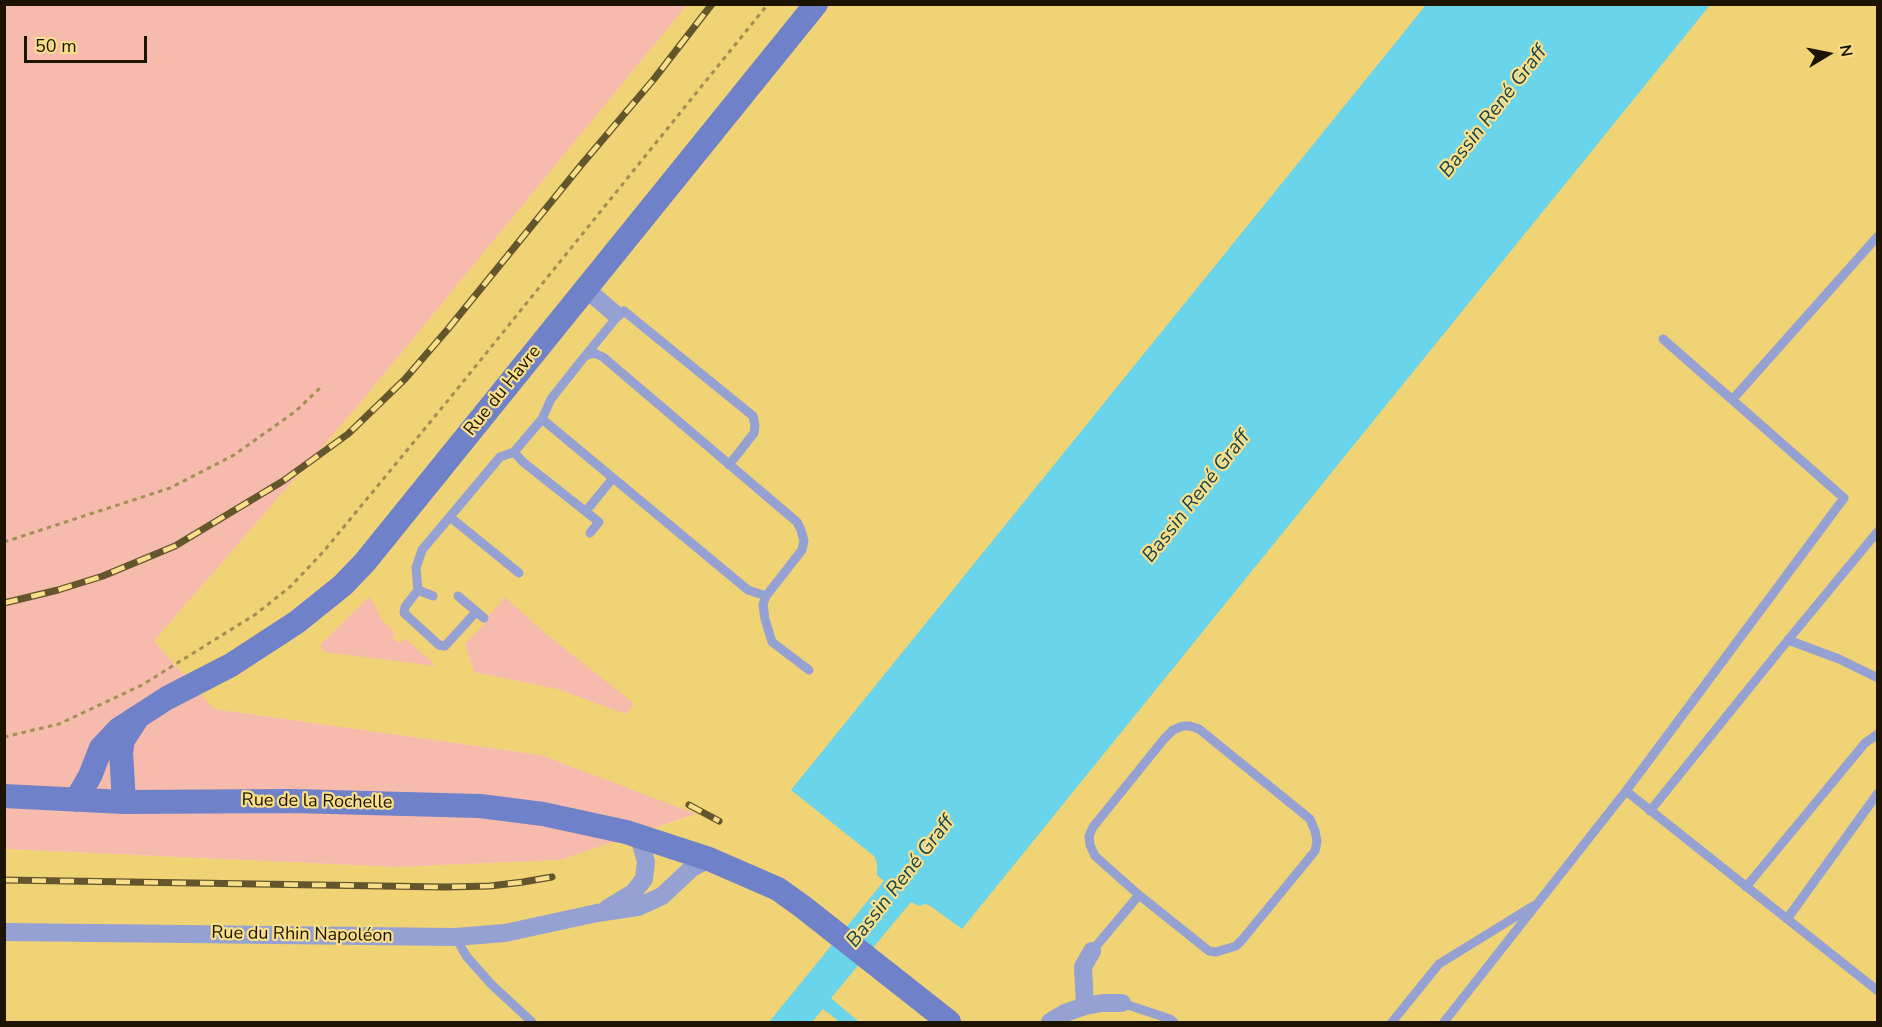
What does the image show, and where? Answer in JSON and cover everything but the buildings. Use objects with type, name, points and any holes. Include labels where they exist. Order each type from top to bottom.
[{"type":"main road","name":"Rue du Havre","points":[[76,800],[90,776],[101,748],[118,729],[167,698],[231,665],[297,622],[343,585],[365,562],[816,4]]},
{"type":"main road","name":"Rue du Havre","points":[[124,802],[121,752],[123,740],[137,718]]},
{"type":"main road","name":"Rue de la Rochelle","points":[[4,796],[124,802],[293,801],[480,806],[543,814],[633,834]]},
{"type":"main road","points":[[633,834],[708,859],[778,889],[834,930],[949,1023]]},
{"type":"street","points":[[586,289],[616,314]]},
{"type":"street","name":"Rue du Rhin Napoléon","points":[[597,913],[619,902],[637,889],[644,879],[646,862],[633,834]]},
{"type":"street","name":"Rue du Rhin Napoléon","points":[[4,932],[455,937],[505,933],[597,913],[638,907],[662,896],[692,868],[708,859]]},
{"type":"street","points":[[1085,1006],[1083,967],[1092,951]]},
{"type":"street","points":[[1050,1023],[1065,1013],[1085,1006],[1122,1003]]},
{"type":"lane","points":[[1732,400],[1878,236]]},
{"type":"lane","points":[[458,596],[480,615],[445,646],[439,645],[404,613],[405,607],[418,590],[416,568],[422,550],[500,457],[514,452],[542,419],[551,399],[616,314],[624,311],[753,416],[754,434],[729,465]]},
{"type":"lane","points":[[1444,1023],[1626,792],[1844,498],[1663,339]]},
{"type":"lane","points":[[585,356],[594,353],[603,357],[797,522],[804,541],[802,550],[766,596],[763,605],[772,642],[809,670]]},
{"type":"lane","points":[[542,419],[748,590],[766,596]]},
{"type":"lane","points":[[514,452],[523,462],[599,522],[590,533]]},
{"type":"lane","points":[[586,511],[613,478]]},
{"type":"lane","points":[[450,517],[519,573]]},
{"type":"lane","points":[[1650,811],[1878,531]]},
{"type":"lane","points":[[418,590],[433,596]]},
{"type":"lane","points":[[1788,640],[1839,659],[1878,678]]},
{"type":"lane","points":[[1183,726],[1199,729],[1310,819],[1316,831],[1315,851],[1242,940],[1236,946],[1226,950],[1209,951],[1139,895],[1095,856],[1089,837],[1093,827],[1164,739],[1173,730],[1183,726]]},
{"type":"lane","points":[[1746,887],[1865,743],[1878,734]]},
{"type":"lane","points":[[1626,792],[1878,992]]},
{"type":"lane","points":[[1787,919],[1878,793]]},
{"type":"lane","points":[[1092,951],[1139,895]]},
{"type":"lane","points":[[1392,1023],[1439,964],[1540,902]]},
{"type":"lane","points":[[455,937],[467,957],[491,984],[532,1023]]},
{"type":"lane","points":[[1122,1003],[1170,1019],[1174,1023]]},
{"type":"path","points":[[4,737],[59,724],[142,685],[256,614],[291,586],[324,551],[450,398],[768,4]]},
{"type":"path","points":[[4,542],[170,488],[234,455],[296,411],[320,388]]},
{"type":"shaded area","points":[[4,5],[687,5],[357,407],[154,641],[214,709],[541,755],[696,814],[560,860],[396,867],[5,849]]},
{"type":"shaded area","points":[[687,5],[1877,5],[1877,1022],[5,1022],[5,849],[396,867],[560,860],[695,815],[541,755],[214,709],[154,641],[357,407]]},
{"type":"shaded area","points":[[369,597],[381,619],[395,633],[392,638],[400,643],[405,638],[436,666],[324,652],[320,645]]},
{"type":"shaded area","points":[[505,597],[545,633],[632,702],[633,706],[626,714],[557,689],[474,672],[465,644],[487,621]]},
{"type":"water","name":"Bassin René Graff","points":[[1426,5],[1710,5],[962,929],[929,905],[919,906],[911,902],[831,998],[859,1022],[840,1022],[823,1009],[812,1022],[769,1022],[884,881],[877,875],[877,863],[874,856],[791,790]]},
{"type":"railway","points":[[4,603],[103,576],[175,546],[283,481],[348,434],[405,379],[448,329],[654,79],[712,4]]},
{"type":"railway","points":[[689,805],[719,821]]},
{"type":"railway","points":[[4,880],[445,887],[490,886],[552,877]]}]
